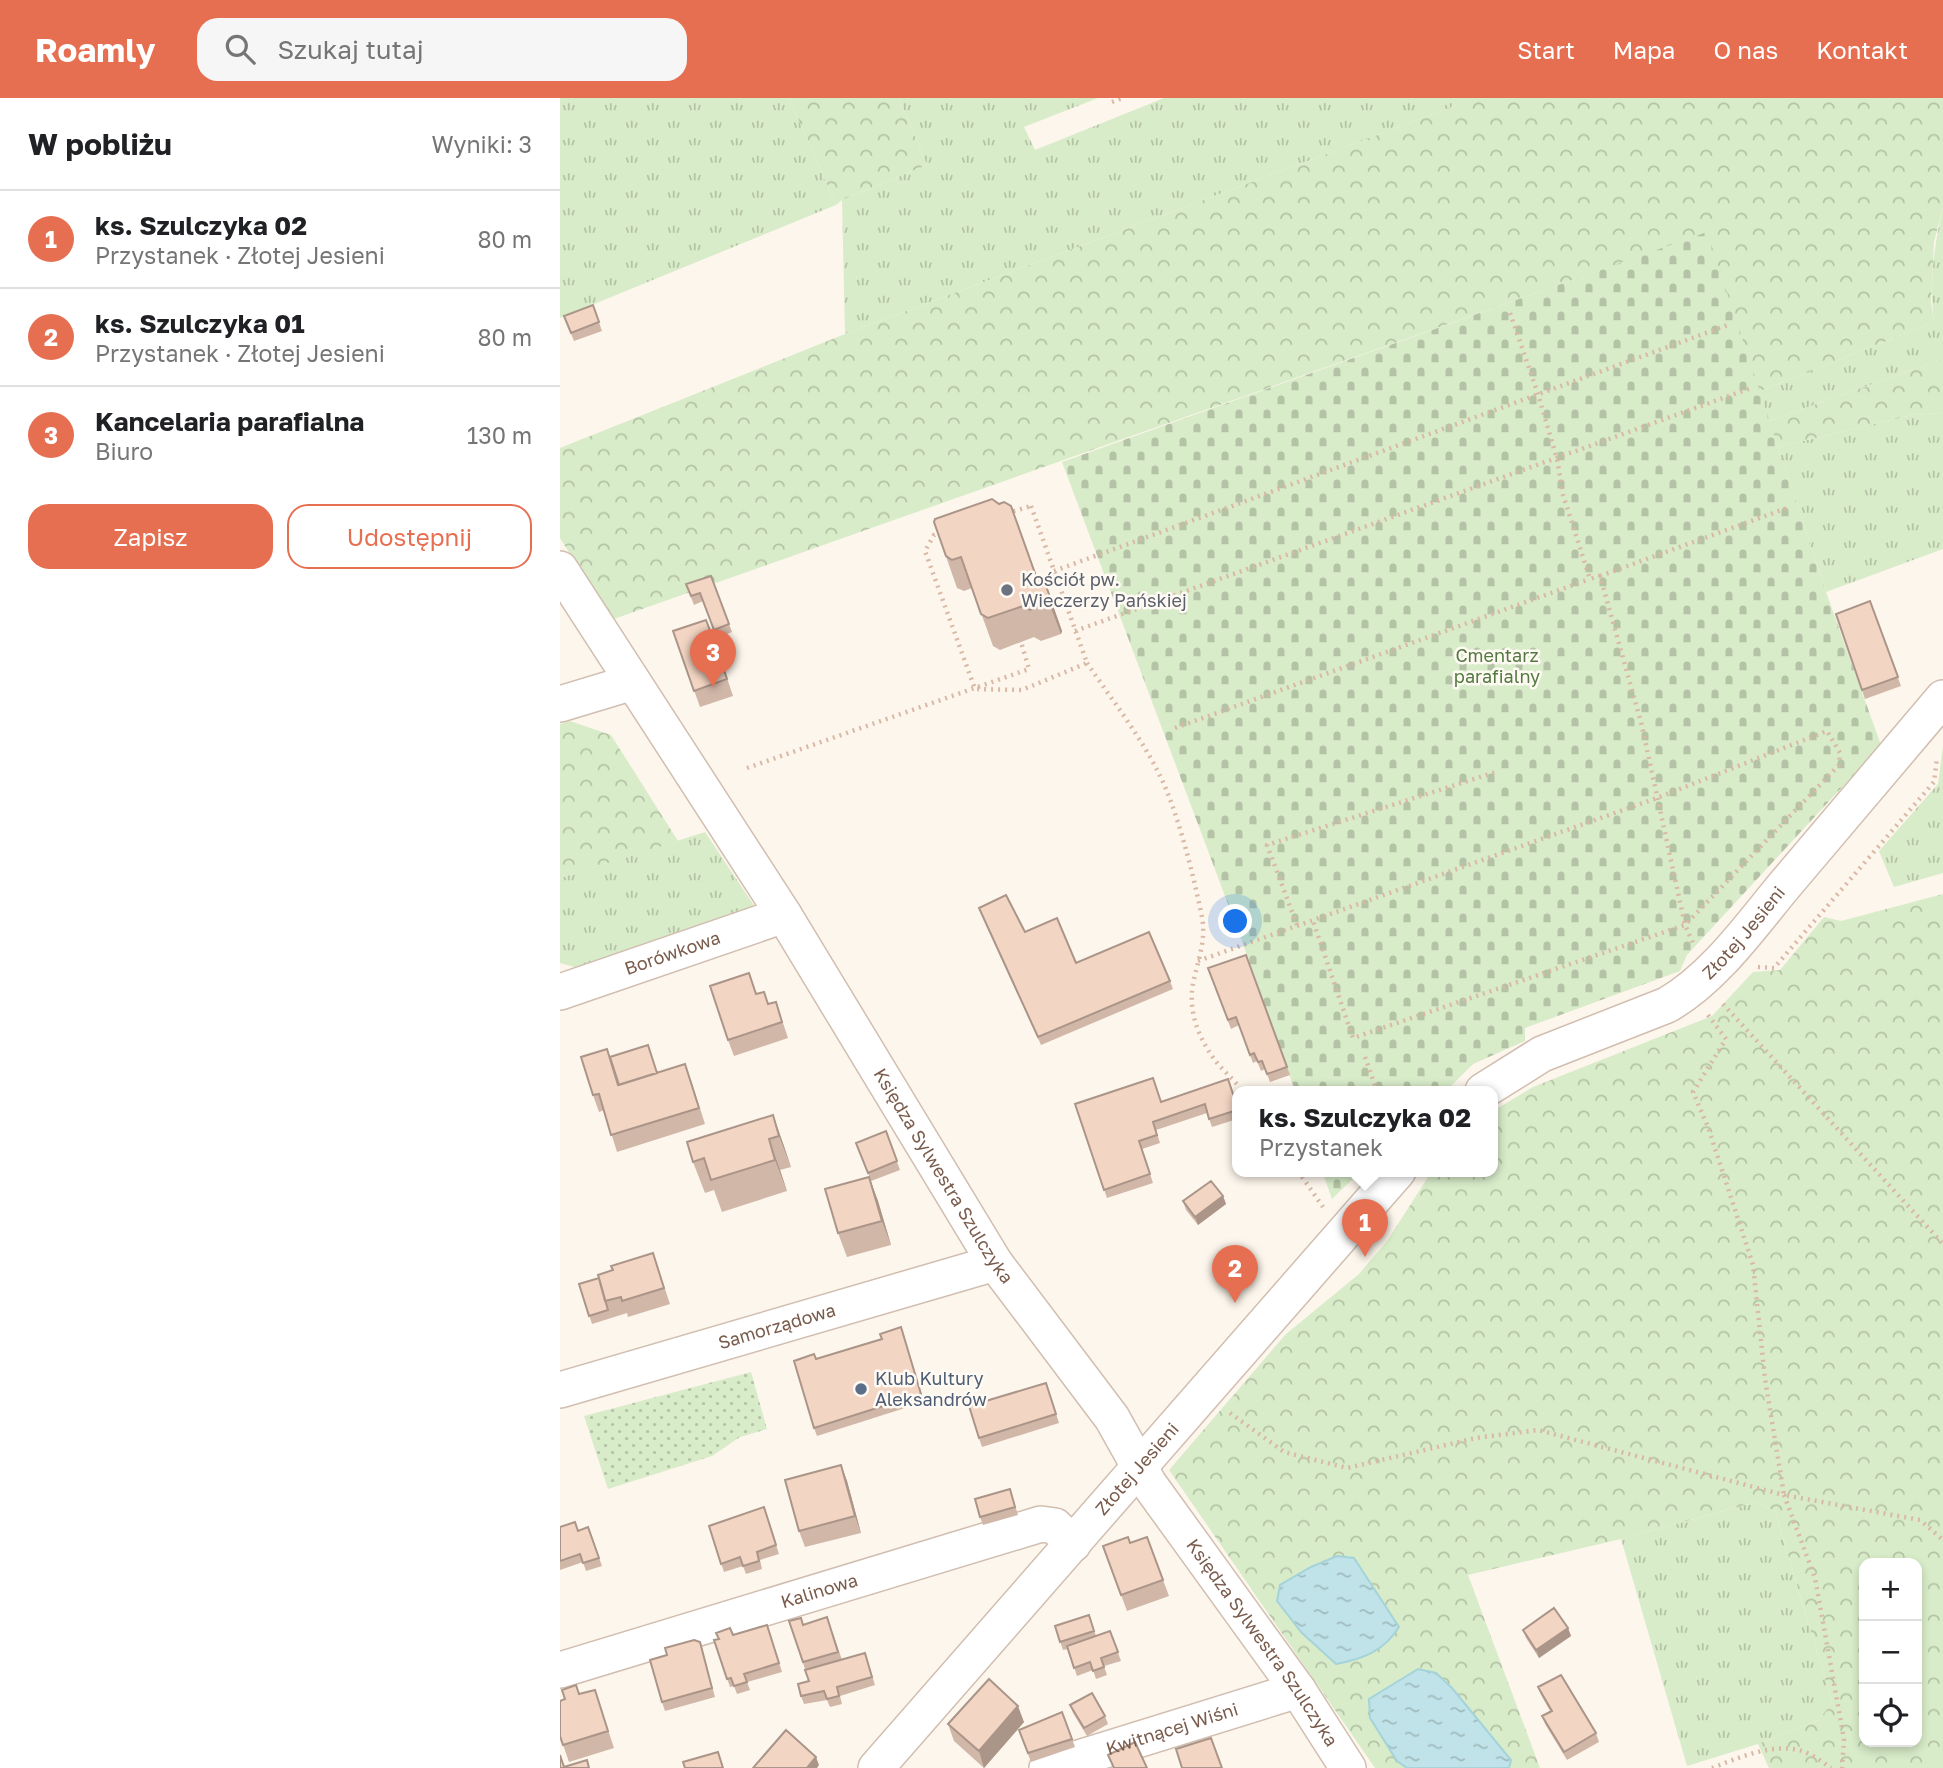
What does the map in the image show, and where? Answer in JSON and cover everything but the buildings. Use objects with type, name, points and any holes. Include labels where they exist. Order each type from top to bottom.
[{"type":"street","name":"Księdza Sylwestra Szulczyka","points":[[560,569],[784,915],[995,1263],[1112,1418],[1139,1469],[1298,1690],[1348,1768]]},
{"type":"street","points":[[560,704],[633,682]]},
{"type":"street","name":"Złotej Jesieni","points":[[1491,1086],[1542,1054],[1667,1005],[1684,995],[1702,994],[1760,915],[1943,698]]},
{"type":"street","name":"Borówkowa","points":[[560,992],[784,915]]},
{"type":"street","name":"Złotej Jesieni","points":[[876,1768],[1393,1177]]},
{"type":"street","name":"Samorządowa","points":[[560,1390],[995,1263]]},
{"type":"street","name":"Kalinowa","points":[[560,1670],[1041,1524],[1055,1526],[1073,1544]]},
{"type":"street","name":"Kwitnącej Wiśni","points":[[1047,1768],[1298,1690]]},
{"type":"path","points":[[1112,102],[1122,98]]},
{"type":"path","points":[[1510,313],[1538,394],[1557,459],[1563,495],[1590,579]]},
{"type":"path","points":[[1054,571],[1728,325]]},
{"type":"path","points":[[1075,631],[1751,388]]},
{"type":"path","points":[[975,688],[925,551],[934,535],[1031,506],[1087,663],[1142,745],[1165,787],[1177,821],[1202,918],[1204,936],[1192,988],[1191,1006],[1195,1024],[1215,1059],[1238,1086]]},
{"type":"path","points":[[1175,728],[1787,508]]},
{"type":"path","points":[[1600,576],[1629,672],[1685,925],[1695,948],[1690,969],[1726,1039],[1693,1092],[1708,1127],[1753,1265],[1765,1379],[1784,1494],[1815,1577],[1844,1740],[1842,1768]]},
{"type":"path","points":[[747,768],[1029,669],[1021,642]]},
{"type":"path","points":[[975,688],[1022,690],[1087,663]]},
{"type":"path","points":[[1198,961],[1657,798],[1827,731],[1840,753],[1839,765],[1685,925],[1353,1038],[1313,922]]},
{"type":"path","points":[[1297,925],[1267,845],[1496,772]]},
{"type":"path","points":[[1702,994],[1943,1244]]},
{"type":"path","points":[[1365,1057],[1375,1086]]},
{"type":"path","points":[[1302,1177],[1323,1207]]},
{"type":"path","points":[[1229,1412],[1284,1452],[1347,1468],[1476,1438],[1538,1430],[1784,1494],[1920,1520],[1943,1540]]},
{"type":"path","points":[[1712,1768],[1756,1753],[1783,1749],[1802,1751],[1830,1768]]},
{"type":"green space","points":[[560,98],[789,98],[836,205],[560,318]]},
{"type":"green space","points":[[789,98],[899,98],[927,165],[842,200],[836,205]]},
{"type":"green space","points":[[899,98],[1098,98],[1024,127],[1035,150],[1164,98],[1452,98],[1455,106],[845,334],[842,200],[927,165]]},
{"type":"green space","points":[[1452,98],[1943,98],[1943,207],[1934,242],[1931,302],[1934,322],[1758,392],[1706,233],[611,620],[560,538],[560,448],[845,334],[1455,106]]},
{"type":"green space","points":[[1943,207],[1943,359],[1769,421],[1758,392],[1934,322],[1933,264]]},
{"type":"green space","name":"Cmentarz parafialny","points":[[1707,232],[1826,592],[1881,745],[1687,955],[1680,971],[1525,1028],[1525,1041],[1473,1064],[1451,1086],[1293,1086],[1243,944],[1062,462]]},
{"type":"green space","points":[[1943,359],[1943,413],[1912,415],[1778,447],[1769,421]]},
{"type":"green space","points":[[1943,413],[1943,549],[1826,592],[1778,447],[1912,415]]},
{"type":"green space","points":[[570,721],[611,735],[678,841],[560,878],[560,724]]},
{"type":"green space","points":[[1943,746],[1943,873],[1894,887],[1879,851],[1938,784]]},
{"type":"green space","points":[[705,832],[755,907],[581,969],[560,963],[560,878]]},
{"type":"green space","points":[[1943,894],[1943,1768],[1769,1768],[1758,1744],[1819,1720],[1832,1702],[1775,1511],[1756,1502],[1621,1539],[1468,1575],[1540,1768],[1375,1768],[1169,1470],[1286,1334],[1359,1274],[1387,1241],[1428,1177],[1498,1177],[1498,1108],[1533,1087],[1712,1016],[1753,972],[1780,970],[1824,917],[1841,921]]},
{"type":"green space","points":[[1324,1177],[1355,1177],[1332,1199]]},
{"type":"green space","points":[[751,1372],[767,1429],[740,1437],[712,1456],[608,1489],[584,1416]]},
{"type":"green space","points":[[1756,1502],[1775,1511],[1832,1702],[1819,1720],[1758,1744],[1687,1766],[1621,1539]]},
{"type":"water","points":[[1337,1556],[1354,1558],[1399,1627],[1387,1642],[1372,1653],[1336,1664],[1302,1633],[1277,1601],[1280,1585]]},
{"type":"water","points":[[1418,1669],[1436,1673],[1452,1688],[1511,1760],[1509,1768],[1407,1768],[1397,1761],[1370,1718],[1369,1699]]},
{"type":"place","name":"Kościół pw. Wieczerzy Pańskiej","points":[[1007,590]]},
{"type":"place","name":"Kancelaria parafialna","points":[[713,687]]},
{"type":"place","name":"ks. Szulczyka 02","points":[[1365,1257]]},
{"type":"place","name":"ks. Szulczyka 01","points":[[1235,1303]]},
{"type":"place","name":"Klub Kultury Aleksandrów","points":[[861,1389]]}]
